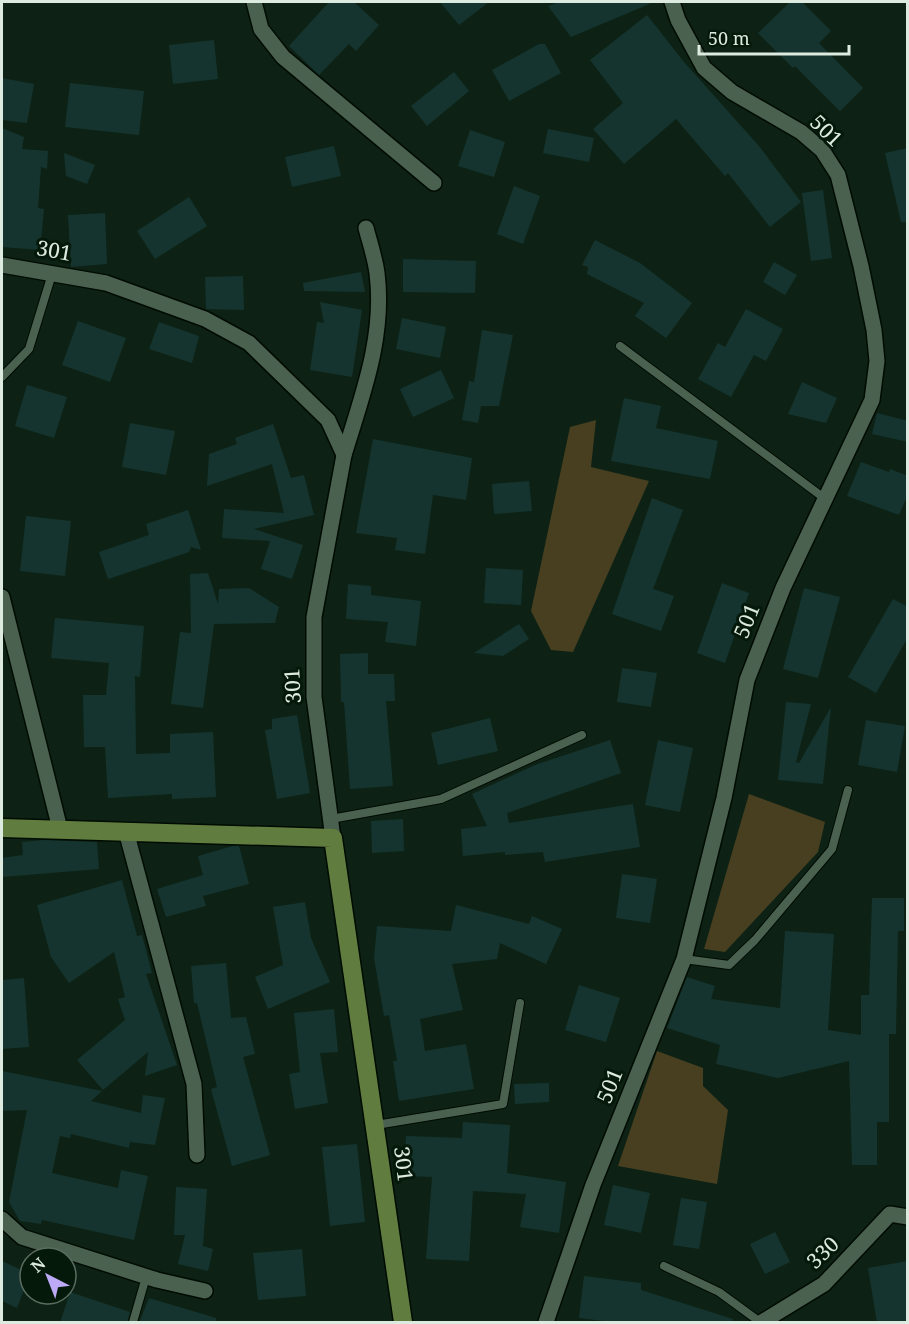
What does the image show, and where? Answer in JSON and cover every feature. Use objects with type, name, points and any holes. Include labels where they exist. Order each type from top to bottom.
[{"type":"street","points":[[254,2],[261,29],[282,57],[434,183]]},
{"type":"street","name":"501","points":[[546,1323],[592,1185],[684,960],[724,798],[747,680],[783,588],[872,400],[877,361],[874,330],[861,266],[838,176],[822,150],[801,132],[732,93],[704,68],[678,20],[672,2]]},
{"type":"street","points":[[344,456],[375,351],[379,316],[377,271],[366,228]]},
{"type":"street","name":"301","points":[[2,265],[106,283],[205,319],[249,343],[328,420],[344,456],[314,617],[314,697],[403,1323]]},
{"type":"street","points":[[2,597],[60,829]]},
{"type":"street","points":[[2,828],[333,838]]},
{"type":"street","points":[[126,831],[194,1084],[197,1155]]},
{"type":"street","name":"330","points":[[761,1323],[824,1284],[890,1214],[908,1217]]},
{"type":"street","points":[[2,1219],[22,1237],[146,1277],[205,1291]]},
{"type":"lane","points":[[2,377],[29,349],[52,274]]},
{"type":"lane","points":[[620,346],[824,498]]},
{"type":"lane","points":[[331,819],[441,799],[582,735]]},
{"type":"lane","points":[[684,960],[729,965],[755,940],[832,849],[848,790]]},
{"type":"lane","points":[[376,1125],[503,1104],[520,1004]]},
{"type":"lane","points":[[664,1266],[719,1292],[761,1323]]},
{"type":"lane","points":[[133,1323],[146,1277]]},
{"type":"shaded area","points":[[596,420],[591,467],[649,481],[573,652],[551,650],[531,611],[570,427]]},
{"type":"shaded area","points":[[749,794],[825,822],[818,852],[725,952],[704,949]]},
{"type":"shaded area","points":[[657,1051],[703,1068],[703,1086],[728,1110],[717,1184],[618,1166]]},
{"type":"building","points":[[329,2],[354,2],[379,25],[356,51],[349,44],[319,75],[289,46]]},
{"type":"building","points":[[440,2],[489,2],[459,25]]},
{"type":"building","points":[[559,2],[654,2],[571,37],[548,6]]},
{"type":"building","points":[[790,2],[802,2],[831,31],[819,43],[863,88],[840,111],[758,33]]},
{"type":"building","points":[[647,15],[684,62],[759,146],[801,202],[770,227],[728,173],[725,176],[676,119],[624,164],[593,129],[623,103],[590,60]]},
{"type":"building","points":[[214,40],[218,79],[173,84],[169,45]]},
{"type":"building","points":[[539,44],[545,44],[561,73],[509,101],[492,70]]},
{"type":"building","points":[[454,72],[469,91],[427,126],[411,106]]},
{"type":"building","points":[[2,78],[34,84],[27,123],[2,120]]},
{"type":"building","points":[[70,83],[144,91],[139,135],[65,127]]},
{"type":"building","points":[[2,128],[24,137],[22,149],[48,151],[47,169],[41,167],[38,208],[44,209],[40,250],[2,247]]},
{"type":"building","points":[[548,129],[594,138],[589,162],[543,153]]},
{"type":"building","points":[[470,130],[505,142],[494,177],[458,166]]},
{"type":"building","points":[[334,146],[341,176],[292,187],[285,157]]},
{"type":"building","points":[[908,148],[908,222],[901,222],[885,153]]},
{"type":"building","points":[[64,153],[95,165],[87,184],[66,176]]},
{"type":"building","points":[[514,186],[540,196],[523,244],[497,234]]},
{"type":"building","points":[[823,190],[832,258],[811,261],[802,193]]},
{"type":"building","points":[[189,197],[207,226],[155,259],[137,231]]},
{"type":"building","points":[[105,213],[107,264],[71,267],[68,215]]},
{"type":"building","points":[[595,240],[640,263],[692,303],[666,338],[635,316],[644,303],[587,274],[588,267],[582,265]]},
{"type":"building","points":[[403,259],[476,261],[475,293],[403,292]]},
{"type":"building","points":[[774,262],[797,275],[785,295],[763,282]]},
{"type":"building","points":[[361,272],[365,292],[304,291],[303,283]]},
{"type":"building","points":[[243,276],[244,310],[206,309],[205,277]]},
{"type":"building","points":[[320,302],[362,310],[352,377],[310,370],[317,322],[324,323]]},
{"type":"building","points":[[746,309],[783,329],[766,361],[754,355],[731,397],[698,379],[718,343],[725,347]]},
{"type":"building","points":[[402,318],[446,327],[440,358],[396,349]]},
{"type":"building","points":[[78,321],[126,338],[110,382],[62,365]]},
{"type":"building","points":[[159,322],[199,336],[192,363],[149,349]]},
{"type":"building","points":[[482,330],[513,335],[499,406],[481,406],[478,423],[462,420],[469,381],[474,382]]},
{"type":"building","points":[[441,370],[454,398],[413,417],[400,389]]},
{"type":"building","points":[[802,382],[837,398],[826,423],[788,414]]},
{"type":"building","points":[[27,385],[67,397],[54,438],[15,426]]},
{"type":"building","points":[[624,398],[661,406],[656,428],[718,441],[710,479],[611,461]]},
{"type":"building","points":[[877,413],[908,421],[908,442],[872,434]]},
{"type":"building","points":[[130,423],[175,431],[166,475],[122,467]]},
{"type":"building","points":[[273,424],[291,478],[304,475],[314,515],[254,529],[303,545],[292,579],[261,569],[270,541],[222,538],[224,509],[284,513],[272,464],[207,486],[209,454],[237,444],[235,438]]},
{"type":"building","points":[[373,439],[472,458],[466,500],[433,495],[425,554],[395,550],[397,538],[356,533]]},
{"type":"building","points":[[861,462],[908,476],[908,494],[899,515],[847,496]]},
{"type":"building","points":[[529,481],[532,511],[494,514],[492,484]]},
{"type":"building","points":[[652,498],[683,510],[653,589],[674,596],[661,631],[612,614]]},
{"type":"building","points":[[188,510],[201,550],[191,547],[189,552],[108,579],[99,552],[149,535],[146,524]]},
{"type":"building","points":[[26,516],[71,521],[65,576],[20,571]]},
{"type":"building","points":[[486,568],[523,570],[521,605],[484,603]]},
{"type":"building","points":[[208,573],[218,604],[219,589],[249,588],[279,607],[275,623],[214,624],[203,708],[171,704],[180,632],[191,633],[190,574]]},
{"type":"building","points":[[722,583],[749,593],[725,663],[697,653]]},
{"type":"building","points":[[348,584],[371,586],[371,595],[421,601],[416,646],[385,642],[388,622],[346,619]]},
{"type":"building","points":[[804,588],[840,597],[818,678],[783,669]]},
{"type":"building","points":[[893,599],[908,607],[908,637],[876,693],[848,677]]},
{"type":"building","points":[[55,618],[144,626],[140,677],[135,676],[136,754],[170,753],[170,734],[213,732],[216,797],[172,799],[172,794],[108,798],[105,747],[84,747],[83,695],[106,695],[109,663],[51,658]]},
{"type":"building","points":[[519,624],[529,639],[503,656],[474,653]]},
{"type":"building","points":[[368,653],[368,674],[394,674],[395,701],[386,701],[393,786],[350,789],[344,702],[341,702],[340,654]]},
{"type":"building","points":[[622,668],[657,673],[651,707],[617,702]]},
{"type":"building","points":[[786,702],[811,704],[796,762],[799,763],[831,707],[823,784],[778,780]]},
{"type":"building","points":[[297,715],[310,793],[277,799],[265,730],[272,729],[272,719]]},
{"type":"building","points":[[490,718],[498,751],[438,765],[431,733]]},
{"type":"building","points":[[866,720],[905,726],[897,772],[858,765]]},
{"type":"building","points":[[610,740],[621,773],[507,813],[509,823],[633,804],[640,847],[545,862],[543,852],[505,855],[505,852],[463,856],[461,829],[487,826],[472,794],[535,765]]},
{"type":"building","points":[[658,740],[693,748],[680,812],[645,805]]},
{"type":"building","points":[[403,819],[404,851],[372,853],[371,821]]},
{"type":"building","points":[[43,840],[97,842],[99,869],[2,877],[2,858],[23,855],[22,842]]},
{"type":"building","points":[[239,846],[249,884],[203,896],[206,906],[166,917],[157,889],[203,875],[198,856]]},
{"type":"building","points":[[622,874],[657,879],[650,923],[616,918]]},
{"type":"building","points":[[122,880],[137,936],[142,935],[152,973],[146,974],[177,1065],[145,1076],[148,1052],[103,1090],[77,1060],[125,1020],[118,999],[125,997],[114,952],[69,983],[51,957],[37,905]]},
{"type":"building","points":[[872,898],[904,898],[904,931],[898,931],[896,1034],[889,1034],[889,1122],[877,1122],[877,1165],[852,1165],[849,1061],[778,1078],[716,1064],[720,1045],[667,1028],[687,977],[715,986],[711,999],[780,1008],[785,931],[834,934],[828,1030],[861,1035],[861,995],[869,995]]},
{"type":"building","points":[[305,902],[311,938],[330,982],[268,1009],[255,977],[283,965],[273,907]]},
{"type":"building","points":[[456,905],[529,924],[532,916],[562,929],[546,964],[500,943],[497,959],[452,964],[463,1010],[420,1019],[425,1051],[466,1044],[474,1089],[399,1101],[393,1061],[397,1061],[389,1015],[384,1016],[374,958],[377,926],[451,931]]},
{"type":"building","points":[[226,963],[231,1018],[246,1017],[255,1054],[243,1057],[270,1155],[232,1166],[211,1089],[217,1087],[197,1003],[194,1003],[191,966]]},
{"type":"building","points":[[24,978],[29,1047],[2,1049],[2,980]]},
{"type":"building","points":[[579,985],[620,998],[606,1042],[565,1030]]},
{"type":"building","points":[[334,1009],[338,1052],[320,1053],[328,1103],[295,1109],[289,1074],[300,1072],[294,1013]]},
{"type":"building","points":[[2,1071],[102,1091],[91,1101],[141,1113],[143,1095],[165,1098],[155,1145],[130,1142],[129,1148],[71,1134],[70,1138],[60,1136],[52,1173],[118,1188],[121,1170],[148,1176],[134,1240],[42,1220],[41,1224],[20,1221],[9,1202],[27,1110],[2,1111]]},
{"type":"building","points":[[549,1083],[549,1102],[515,1104],[514,1084]]},
{"type":"building","points":[[463,1122],[510,1125],[507,1173],[566,1182],[559,1233],[520,1227],[526,1194],[473,1191],[469,1261],[426,1259],[432,1177],[404,1176],[406,1136],[462,1138]]},
{"type":"building","points":[[357,1144],[365,1222],[330,1226],[322,1147]]},
{"type":"building","points":[[613,1185],[650,1193],[641,1233],[604,1225]]},
{"type":"building","points":[[176,1187],[207,1189],[203,1246],[213,1249],[208,1271],[178,1264],[185,1235],[174,1235]]},
{"type":"building","points":[[681,1198],[707,1202],[699,1249],[673,1245]]},
{"type":"building","points":[[775,1232],[790,1262],[765,1274],[750,1244]]},
{"type":"building","points":[[302,1249],[306,1296],[258,1300],[253,1253]]},
{"type":"building","points":[[2,1261],[18,1268],[18,1305],[17,1308],[2,1301]]},
{"type":"building","points":[[908,1261],[908,1323],[877,1323],[868,1268]]},
{"type":"building","points":[[584,1276],[641,1283],[641,1290],[733,1319],[732,1323],[620,1323],[579,1318]]},
{"type":"building","points":[[78,1295],[130,1312],[127,1323],[60,1323],[65,1306],[78,1306]]},
{"type":"building","points":[[149,1298],[216,1318],[216,1323],[139,1323]]}]
